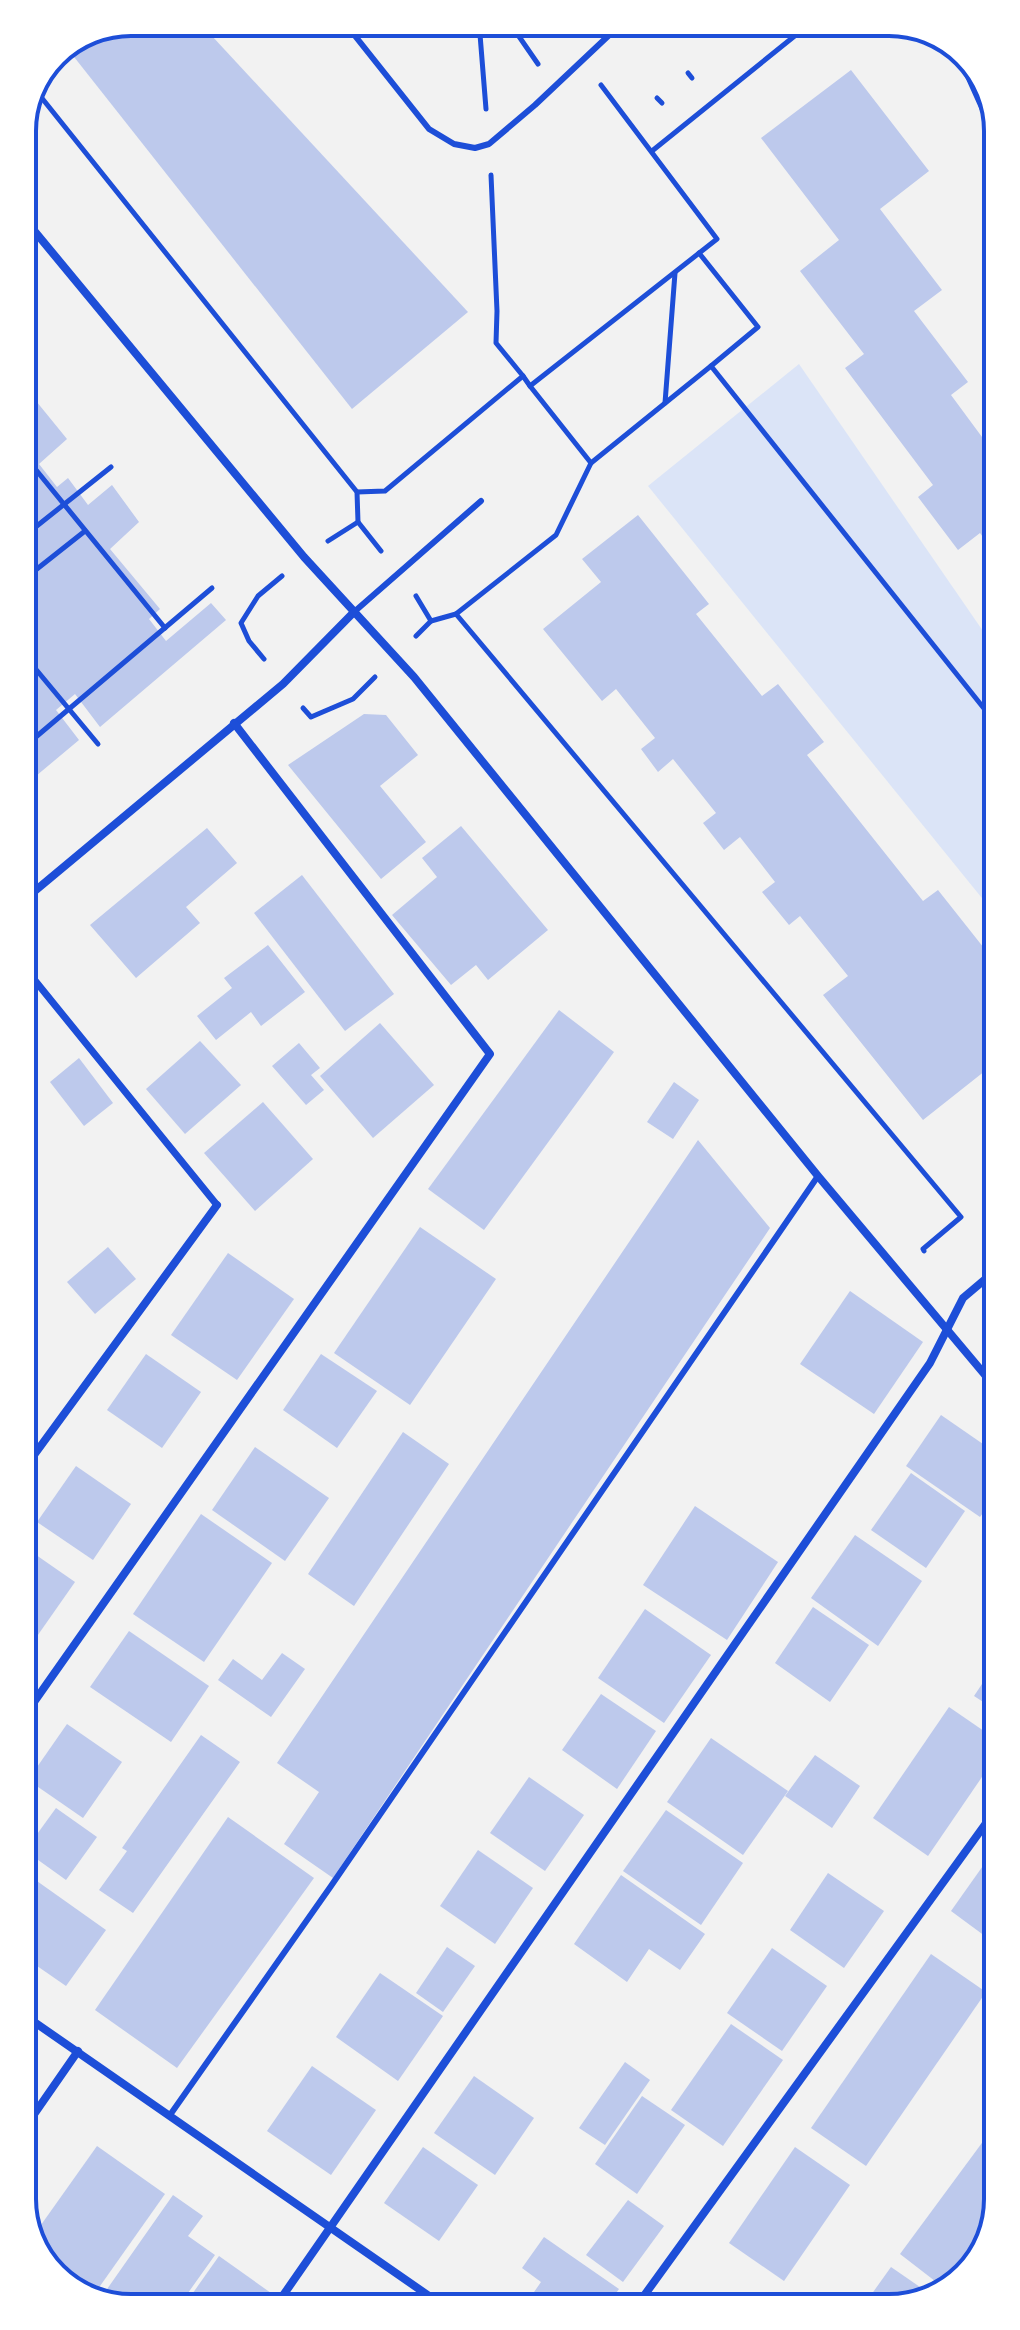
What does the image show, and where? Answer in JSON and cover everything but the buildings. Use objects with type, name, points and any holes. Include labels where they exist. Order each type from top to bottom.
[{"type":"street","points":[[36,233],[304,557],[414,677],[818,1176],[984,1374]]},
{"type":"street","points":[[36,890],[283,684],[354,612]]},
{"type":"street","points":[[36,1699],[490,1054],[234,723]]},
{"type":"street","points":[[36,982],[217,1205],[36,1452]]},
{"type":"street","points":[[284,2294],[930,1363],[963,1298],[984,1280]]},
{"type":"street","points":[[645,2294],[984,1826]]},
{"type":"street","points":[[36,2023],[426,2294]]},
{"type":"street","points":[[36,2111],[78,2051]]},
{"type":"lane","points":[[355,36],[429,129],[454,144],[475,148],[489,144],[609,36]]},
{"type":"lane","points":[[354,612],[481,501]]},
{"type":"lane","points":[[170,2115],[322,1899],[818,1176]]},
{"type":"path","points":[[480,36],[489,144],[496,343],[591,463]]},
{"type":"path","points":[[519,36],[554,87]]},
{"type":"path","points":[[652,151],[795,36]]},
{"type":"path","points":[[530,386],[717,239],[583,62]]},
{"type":"path","points":[[971,84],[980,104]]},
{"type":"path","points":[[42,98],[357,492],[358,522]]},
{"type":"path","points":[[431,621],[456,614],[556,535],[591,463],[758,327],[699,253]]},
{"type":"path","points":[[665,404],[675,272]]},
{"type":"path","points":[[711,366],[984,708]]},
{"type":"path","points":[[357,492],[385,491],[523,376]]},
{"type":"path","points":[[36,527],[111,467]]},
{"type":"path","points":[[36,470],[165,628]]},
{"type":"path","points":[[36,570],[85,531]]},
{"type":"path","points":[[36,737],[212,588]]},
{"type":"path","points":[[456,614],[961,1217]]},
{"type":"path","points":[[36,670],[98,744]]},
{"type":"shaded area","points":[[799,364],[984,632],[984,901],[648,486]]}]
